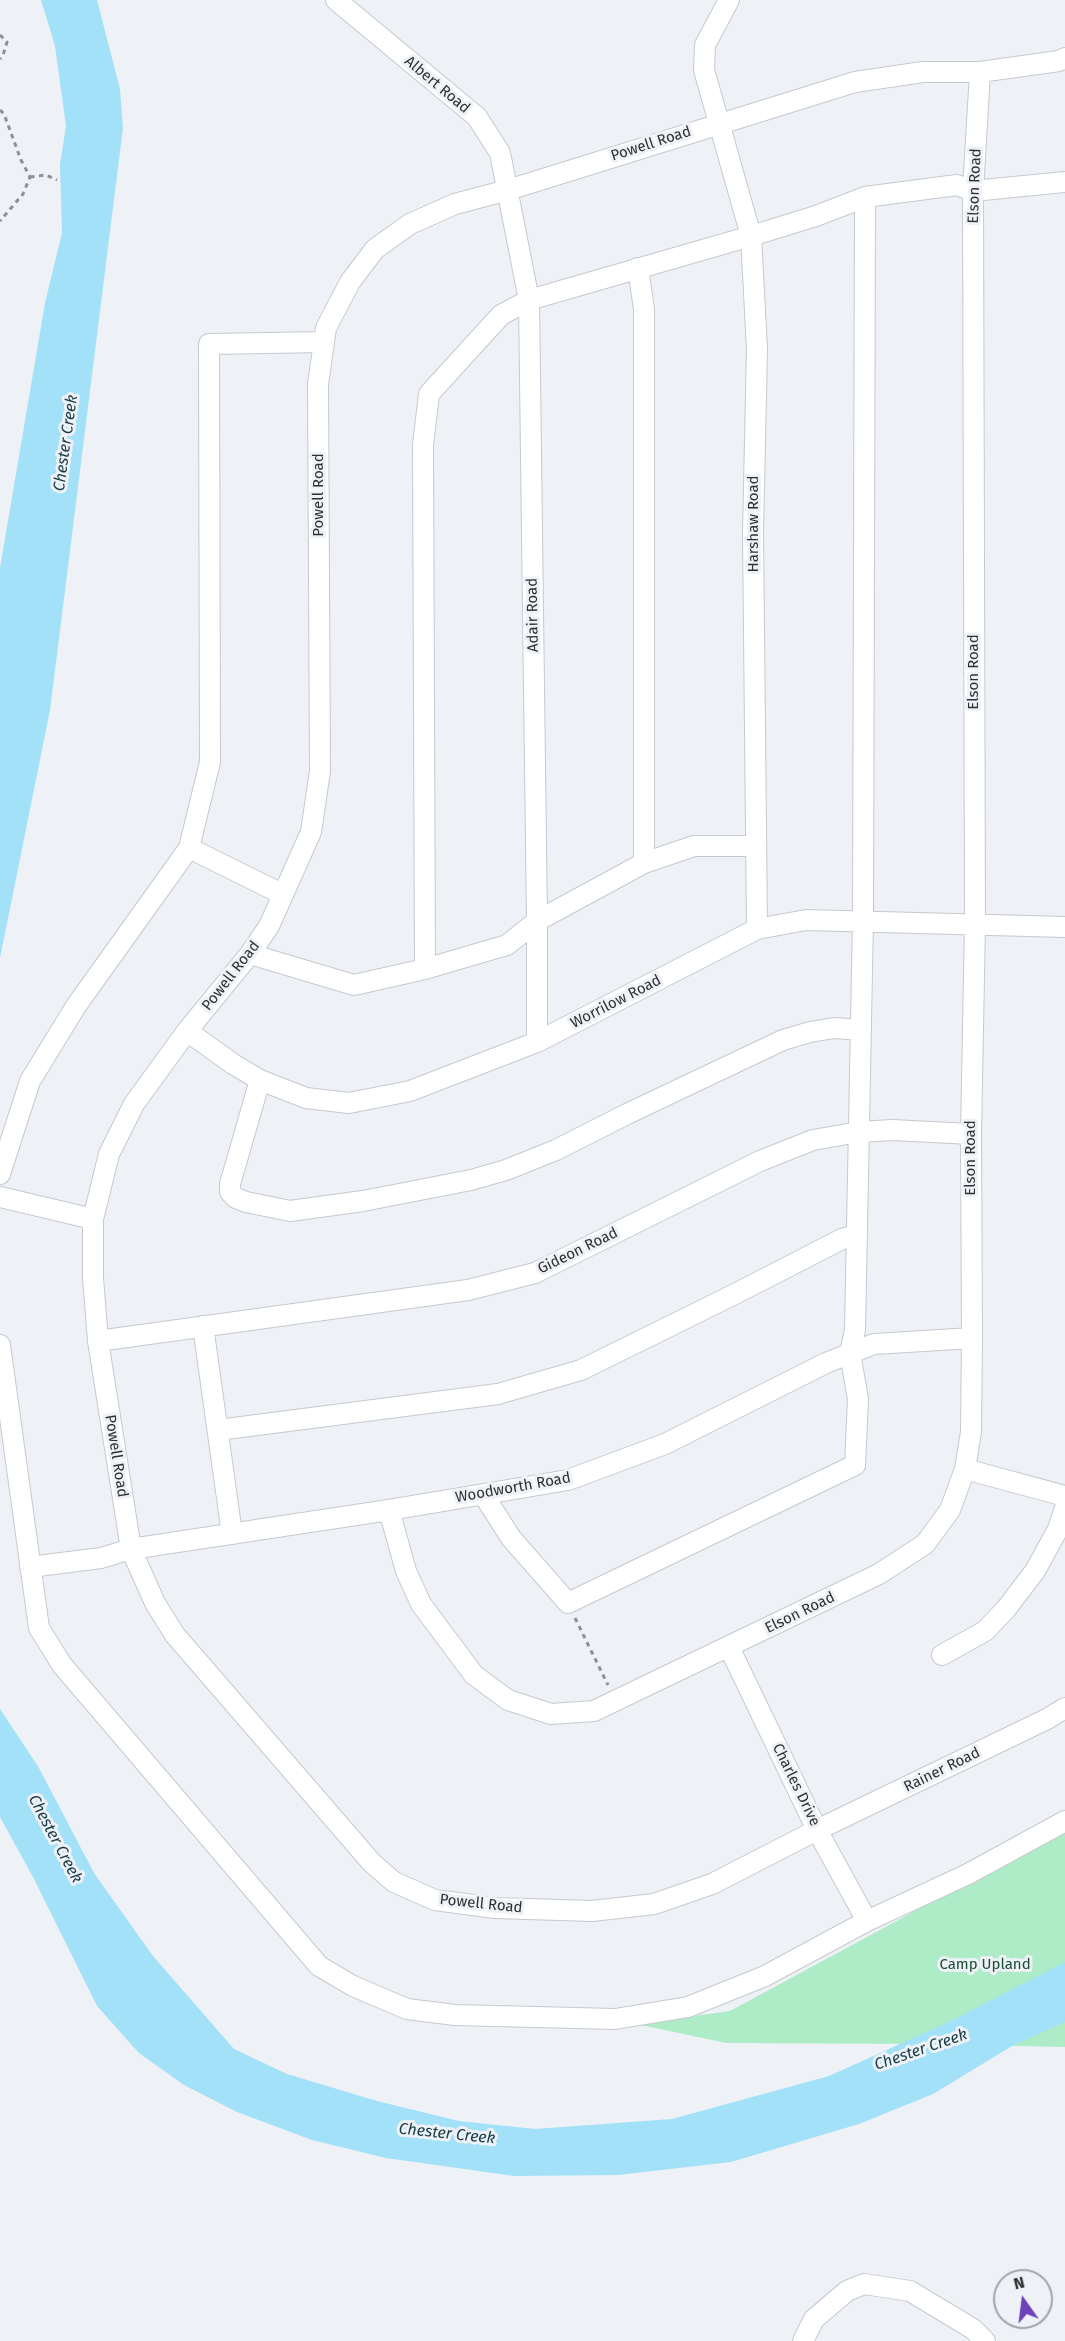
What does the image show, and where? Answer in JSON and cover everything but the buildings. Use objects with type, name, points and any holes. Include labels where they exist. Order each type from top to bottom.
[{"type":"street","name":"Albert Road","points":[[336,0],[477,117],[500,153],[508,190]]},
{"type":"street","name":"Harshaw Road","points":[[729,0],[705,45],[704,70],[751,236],[757,349],[753,532],[757,929]]},
{"type":"street","name":"Powell Road","points":[[817,1830],[712,1884],[654,1904],[592,1911],[495,1908],[435,1900],[394,1882],[372,1863],[175,1635],[155,1603],[131,1549],[98,1341],[93,1278],[93,1219],[109,1154],[134,1104],[187,1031],[250,954],[268,926],[311,832],[320,771],[318,384],[326,328],[350,282],[375,249],[419,220],[455,204],[508,190],[855,82],[923,72],[981,72],[1059,61],[1065,58]]},
{"type":"street","name":"Elson Road","points":[[389,1510],[406,1571],[421,1605],[474,1675],[508,1700],[551,1714],[594,1711],[879,1574],[925,1545],[950,1510],[965,1469],[970,1432],[971,1134],[975,923],[973,191],[981,72]]},
{"type":"street","points":[[425,969],[423,445],[429,393],[501,315],[530,300],[751,236],[816,216],[865,197],[957,185],[973,191],[1065,182]]},
{"type":"street","name":"Adair Road","points":[[508,190],[530,300],[537,1042]]},
{"type":"street","points":[[483,1494],[511,1538],[568,1603],[855,1465],[858,1399],[850,1353],[855,1330],[863,920],[865,197]]},
{"type":"street","points":[[638,268],[644,309],[644,863]]},
{"type":"street","points":[[0,1174],[30,1081],[76,1006],[189,848],[210,762],[209,344],[324,342]]},
{"type":"street","points":[[250,954],[354,985],[425,969],[507,945],[537,921],[644,863],[694,846],[756,846]]},
{"type":"street","points":[[189,848],[282,894]]},
{"type":"street","name":"Worrilow Road","points":[[187,1031],[260,1080],[306,1098],[349,1103],[410,1091],[537,1042],[757,929],[806,920],[1065,927]]},
{"type":"street","points":[[260,1080],[230,1184],[230,1192],[236,1198],[246,1202],[290,1211],[363,1201],[471,1180],[506,1170],[556,1150],[627,1113],[783,1040],[834,1028],[861,1030]]},
{"type":"street","name":"Gideon Road","points":[[98,1341],[468,1290],[535,1273],[760,1161],[813,1140],[859,1132],[892,1130],[971,1134]]},
{"type":"street","points":[[0,1197],[93,1219]]},
{"type":"street","points":[[218,1430],[498,1394],[581,1370],[842,1239],[857,1235]]},
{"type":"street","points":[[203,1326],[232,1534]]},
{"type":"street","name":"Woodworth Road","points":[[30,1567],[101,1558],[131,1549],[568,1480],[665,1444],[826,1363],[874,1344],[972,1338]]},
{"type":"street","points":[[0,1345],[39,1628],[62,1665],[319,1966],[353,1986],[407,2009],[455,2015],[615,2019],[688,2007],[765,1976],[867,1921],[968,1874],[1065,1821]]},
{"type":"street","points":[[965,1469],[1065,1496]]},
{"type":"street","points":[[942,1656],[985,1631],[1006,1609],[1035,1570],[1058,1529],[1065,1508]]},
{"type":"street","name":"Charles Drive","points":[[729,1647],[817,1830],[867,1921]]},
{"type":"street","name":"Rainer Road","points":[[817,1830],[1047,1719],[1065,1708]]},
{"type":"street","points":[[803,2341],[814,2319],[847,2291],[864,2284],[910,2291],[973,2330],[985,2341]]},
{"type":"path","points":[[0,35],[7,42],[0,59]]},
{"type":"path","points":[[0,111],[4,114],[21,160],[30,177]]},
{"type":"path","points":[[30,177],[46,175],[57,180]]},
{"type":"path","points":[[0,221],[23,194],[30,177]]},
{"type":"path","points":[[568,1603],[616,1701]]},
{"type":"green space","name":"Camp Upland","points":[[1065,1830],[1065,2047],[726,2043],[636,2024],[730,2011]]},
{"type":"water","name":"Chester Creek","points":[[41,0],[97,0],[120,89],[123,128],[50,710],[0,958],[0,568],[45,303],[62,233],[60,164],[66,126],[55,46]]},
{"type":"water","name":"Chester Creek","points":[[0,1709],[39,1768],[94,1873],[153,1956],[234,2049],[287,2074],[377,2101],[459,2121],[535,2129],[672,2119],[829,2076],[953,2020],[1065,1962],[1065,2022],[1012,2046],[933,2094],[859,2124],[731,2162],[618,2175],[514,2176],[386,2158],[312,2140],[237,2112],[184,2085],[139,2053],[97,2006],[33,1877],[0,1817]]}]
